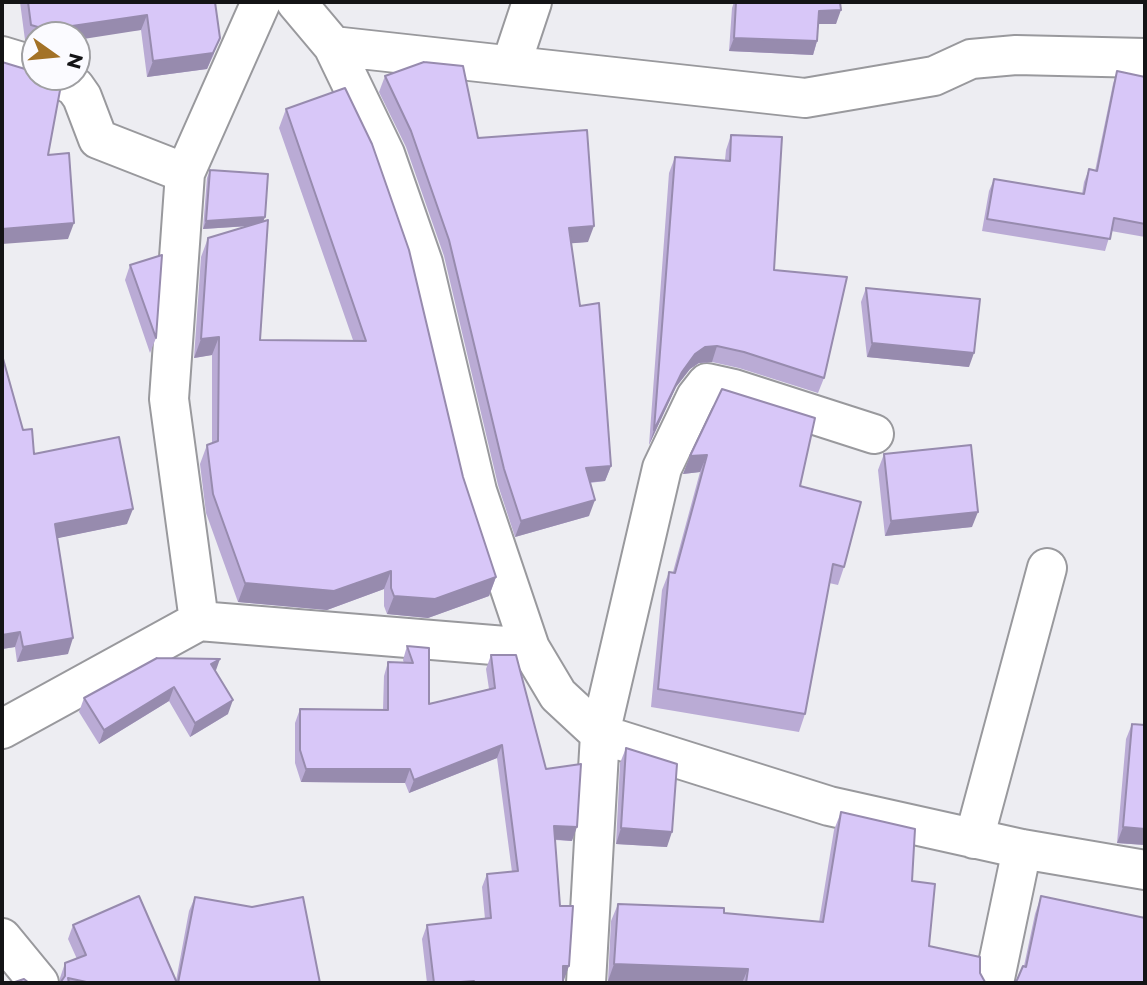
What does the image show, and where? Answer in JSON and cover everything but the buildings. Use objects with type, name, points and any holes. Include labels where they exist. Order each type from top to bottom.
[{"type":"street","points":[[199,621],[169,399],[185,173],[261,2]]},
{"type":"street","points":[[296,2],[333,46],[385,154],[423,262],[477,491],[530,648],[558,695],[600,734],[830,806],[1022,849],[1145,870]]},
{"type":"street","points":[[511,65],[532,2]]},
{"type":"street","points":[[333,46],[805,98],[934,76],[971,59],[1016,55],[1145,58]]},
{"type":"street","points":[[2,56],[21,62]]},
{"type":"street","points":[[78,91],[99,139],[185,173]]},
{"type":"street","points":[[586,983],[600,734],[662,468],[696,397],[707,383],[734,389],[874,434]]},
{"type":"street","points":[[974,839],[1047,568]]},
{"type":"street","points":[[2,729],[199,621],[530,648]]},
{"type":"street","points":[[994,983],[1022,849]]},
{"type":"street","points":[[2,938],[38,983]]}]
